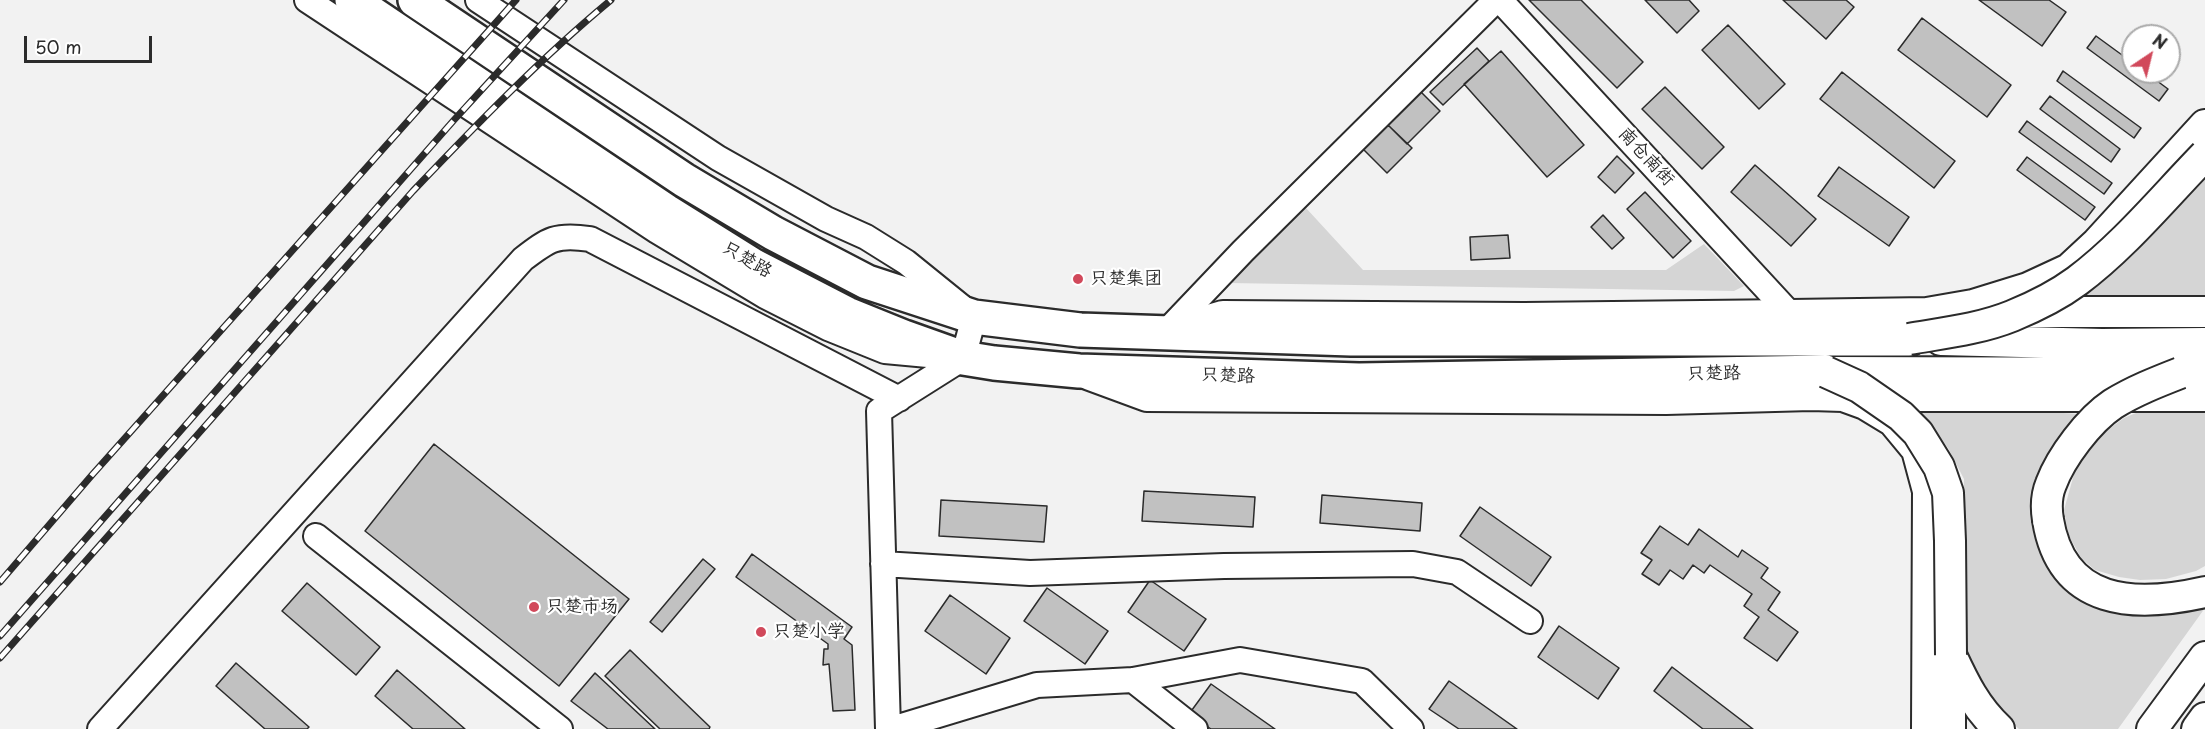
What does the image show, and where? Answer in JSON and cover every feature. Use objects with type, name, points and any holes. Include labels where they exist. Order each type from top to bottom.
[{"type":"highway","name":"只楚路","points":[[352,0],[666,211],[754,266],[847,314],[963,358],[1079,371],[1359,380],[1585,375],[1834,384]]},
{"type":"highway","name":"只楚路","points":[[415,0],[684,180],[773,233],[867,282],[974,317],[1080,330],[1351,339],[1586,339],[1918,326]]},
{"type":"main road","points":[[1918,326],[1973,305],[2028,288],[2069,269],[2097,243],[2205,125]]},
{"type":"main road","points":[[1164,334],[1222,316],[1524,318],[1791,315],[1969,329],[2011,316],[2076,282],[2103,259],[2205,155]]},
{"type":"main road","points":[[1918,326],[2205,312]]},
{"type":"main road","name":"只楚路","points":[[1918,326],[2102,344],[2205,344]]},
{"type":"main road","points":[[1079,371],[1147,396],[1654,399],[1834,384],[2205,396]]},
{"type":"main road","points":[[2193,373],[2147,386],[2114,404],[2091,423],[2060,466],[2051,483],[2046,510],[2050,537],[2062,563],[2079,580],[2107,595],[2138,602],[2158,601],[2205,592]]},
{"type":"main road","name":"只楚路","points":[[1834,384],[2193,373]]},
{"type":"main road","points":[[1834,384],[1859,387],[1901,416],[1918,433],[1939,467],[1948,494],[1950,541],[1950,729]]},
{"type":"main road","points":[[1834,384],[1893,421],[1917,450],[1928,491],[1927,729]]},
{"type":"main road","points":[[1950,655],[1973,700],[1999,729]]},
{"type":"main road","points":[[2152,729],[2205,657]]},
{"type":"street","points":[[308,0],[657,231],[765,296],[828,328],[885,351],[963,358]]},
{"type":"street","points":[[478,0],[718,158],[826,219],[866,237],[906,262],[974,317],[963,358],[879,411],[890,729],[1037,685],[1132,680],[1240,660],[1362,681],[1411,729]]},
{"type":"street","points":[[1164,334],[1243,251],[1498,0]]},
{"type":"street","name":"南仓南街","points":[[1498,0],[1791,315]]},
{"type":"street","points":[[100,729],[523,259],[547,241],[569,236],[590,239],[899,399]]},
{"type":"street","points":[[316,536],[560,729]]},
{"type":"street","points":[[883,564],[1030,573],[1235,566],[1413,564],[1457,572],[1530,621]]},
{"type":"street","points":[[1132,680],[1195,729]]},
{"type":"shaded area","points":[[2205,173],[2205,296],[2073,299]]},
{"type":"shaded area","points":[[1306,208],[1363,270],[1666,270],[1704,244],[1744,286],[1734,291],[1228,283]]},
{"type":"shaded area","points":[[1913,404],[2080,414],[2044,554],[2153,613],[2205,608],[2118,729],[2019,729],[1989,699],[1968,659],[1962,633],[1964,479],[1948,448]]},
{"type":"shaded area","points":[[2136,413],[2205,413],[2205,566],[2196,571],[2166,579],[2140,580],[2119,577],[2095,570],[2081,558],[2068,534],[2064,510],[2076,467],[2105,432],[2124,418]]},
{"type":"building","points":[[1529,0],[1581,0],[1643,62],[1617,88]]},
{"type":"building","points":[[1645,0],[1689,0],[1699,11],[1677,33]]},
{"type":"building","points":[[1783,0],[1846,0],[1854,7],[1826,39]]},
{"type":"building","points":[[1979,0],[2049,0],[2066,12],[2042,46]]},
{"type":"building","points":[[1922,18],[2011,85],[1987,117],[1898,50]]},
{"type":"building","points":[[1728,25],[1785,84],[1759,109],[1702,50]]},
{"type":"building","points":[[2096,36],[2121,54],[2121,73],[2087,48]]},
{"type":"building","points":[[1477,48],[1489,61],[1443,105],[1430,92]]},
{"type":"building","points":[[1501,51],[1584,145],[1547,177],[1464,84]]},
{"type":"building","points":[[2063,71],[2141,128],[2134,138],[2057,81]]},
{"type":"building","points":[[1842,72],[1955,161],[1934,188],[1820,99]]},
{"type":"building","points":[[2136,84],[2161,84],[2168,89],[2159,101]]},
{"type":"building","points":[[1665,87],[1724,147],[1702,169],[1642,109]]},
{"type":"building","points":[[1419,90],[1440,111],[1407,144],[1386,123]]},
{"type":"building","points":[[2050,96],[2120,149],[2111,162],[2040,109]]},
{"type":"building","points":[[2027,121],[2112,183],[2104,194],[2019,132]]},
{"type":"building","points":[[1388,125],[1412,148],[1387,173],[1363,149]]},
{"type":"building","points":[[1617,156],[1634,173],[1615,193],[1598,177]]},
{"type":"building","points":[[2027,157],[2095,207],[2085,220],[2017,170]]},
{"type":"building","points":[[1755,165],[1816,219],[1791,246],[1731,192]]},
{"type":"building","points":[[1839,167],[1909,217],[1889,246],[1818,196]]},
{"type":"building","points":[[1645,192],[1691,241],[1673,258],[1627,209]]},
{"type":"building","points":[[1603,215],[1624,238],[1612,249],[1591,227]]},
{"type":"building","points":[[1508,235],[1510,258],[1471,260],[1470,237]]},
{"type":"building","points":[[434,444],[629,599],[559,686],[365,531]]},
{"type":"building","points":[[1144,491],[1255,497],[1253,527],[1142,521]]},
{"type":"building","points":[[1322,495],[1422,503],[1420,531],[1320,523]]},
{"type":"building","points":[[941,500],[1047,506],[1044,542],[939,536]]},
{"type":"building","points":[[1480,507],[1551,557],[1531,586],[1460,536]]},
{"type":"building","points":[[1660,526],[1688,545],[1699,529],[1738,557],[1742,550],[1768,568],[1761,578],[1780,592],[1768,610],[1798,632],[1777,661],[1744,638],[1759,617],[1744,606],[1752,594],[1710,565],[1704,573],[1693,565],[1683,579],[1670,570],[1659,585],[1642,574],[1652,560],[1641,553]]},
{"type":"building","points":[[752,554],[852,627],[844,639],[852,645],[855,710],[833,711],[829,664],[823,665],[824,649],[828,649],[828,644],[736,577]]},
{"type":"building","points":[[703,559],[715,569],[662,632],[650,622]]},
{"type":"building","points":[[1150,580],[1206,619],[1184,651],[1128,612]]},
{"type":"building","points":[[307,583],[380,647],[356,675],[282,611]]},
{"type":"building","points":[[1047,588],[1108,631],[1085,664],[1024,621]]},
{"type":"building","points":[[950,595],[1010,638],[986,674],[925,631]]},
{"type":"building","points":[[1559,626],[1619,668],[1598,699],[1538,657]]},
{"type":"building","points":[[630,650],[710,727],[709,729],[660,729],[605,676]]},
{"type":"building","points":[[236,663],[309,727],[307,729],[265,729],[216,686]]},
{"type":"building","points":[[1672,667],[1753,729],[1703,729],[1654,691]]},
{"type":"building","points":[[397,670],[465,729],[413,729],[375,696]]},
{"type":"building","points":[[595,673],[655,729],[608,729],[571,701]]},
{"type":"building","points":[[1449,681],[1517,729],[1459,729],[1429,709]]},
{"type":"building","points":[[1211,684],[1275,729],[1211,729],[1189,714]]},
{"type":"railway","points":[[0,582],[92,475],[516,0]]},
{"type":"railway","points":[[0,636],[454,120],[564,0]]},
{"type":"railway","points":[[0,658],[413,191],[534,69],[611,0]]},
{"type":"place","name":"只楚集团","points":[[1078,279]]},
{"type":"place","name":"只楚市场","points":[[534,607]]},
{"type":"place","name":"只楚小学","points":[[761,632]]}]
